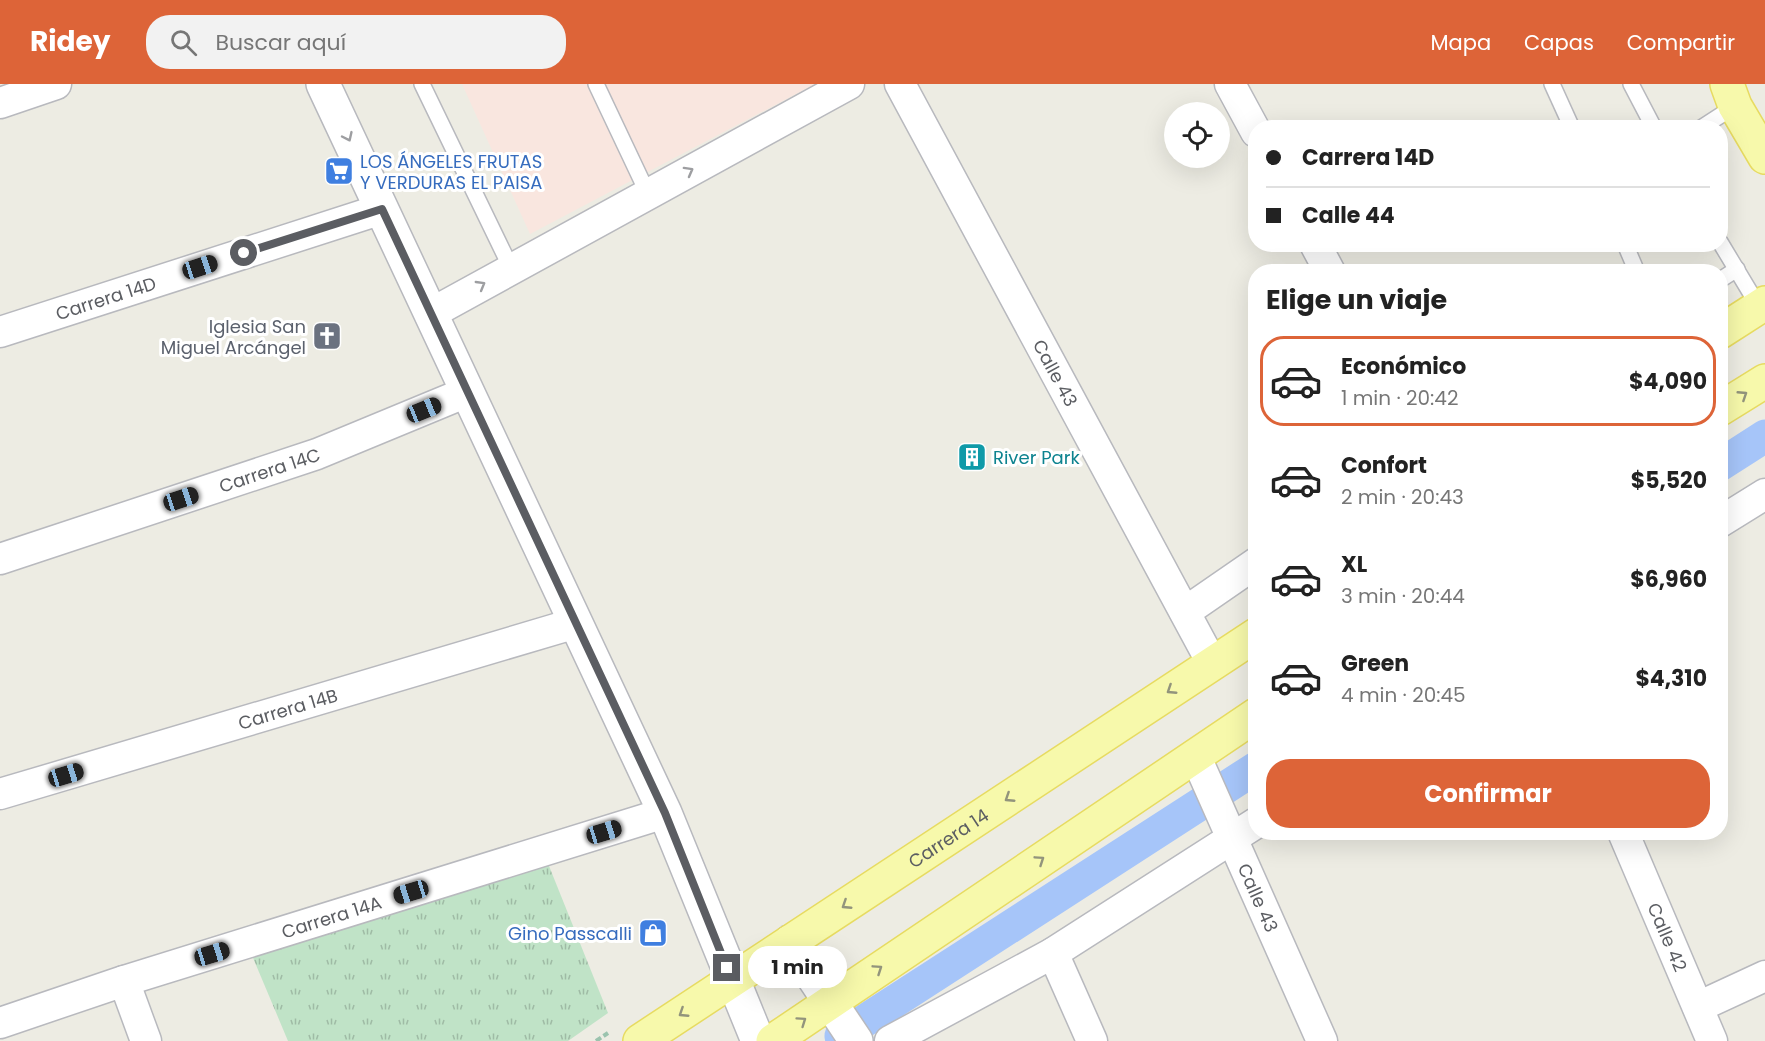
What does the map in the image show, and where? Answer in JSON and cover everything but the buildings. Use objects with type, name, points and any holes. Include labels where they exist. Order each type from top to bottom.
[{"type":"main road","points":[[1731,95],[1765,157]]},
{"type":"main road","points":[[1728,327],[1762,305]]},
{"type":"main road","points":[[1728,404],[1765,381]]},
{"type":"main road","name":"Carrera 14","points":[[640,1041],[1248,640]]},
{"type":"main road","points":[[773,1041],[847,1027],[1199,765],[1248,722]]},
{"type":"street","points":[[322,84],[665,813],[758,1041]]},
{"type":"street","points":[[430,314],[849,84]]},
{"type":"street","name":"Calle 43","points":[[900,84],[1212,663]]},
{"type":"street","points":[[1230,84],[1250,120]]},
{"type":"street","points":[[0,103],[49,85]]},
{"type":"street","name":"Carrera 14D","points":[[0,332],[382,209]]},
{"type":"street","name":"Carrera 14C","points":[[0,560],[317,454],[467,392]]},
{"type":"street","points":[[1728,517],[1765,494]]},
{"type":"street","points":[[1185,612],[1248,569]]},
{"type":"street","name":"Carrera 14B","points":[[0,794],[576,623]]},
{"type":"street","name":"Calle 43","points":[[1199,765],[1236,826],[1322,1041]]},
{"type":"street","name":"Carrera 14A","points":[[0,1023],[124,981],[665,813]]},
{"type":"street","points":[[890,1041],[1053,953],[1236,826]]},
{"type":"street","name":"Calle 42","points":[[1626,840],[1712,1041]]},
{"type":"street","points":[[790,942],[847,1027]]},
{"type":"street","points":[[1053,953],[1092,1041]]},
{"type":"street","points":[[1698,1007],[1765,976]]},
{"type":"street","points":[[124,981],[147,1041]]},
{"type":"lane","points":[[422,84],[511,268]]},
{"type":"lane","points":[[596,84],[648,194]]},
{"type":"lane","points":[[1552,84],[1568,120]]},
{"type":"lane","points":[[1631,84],[1650,120]]},
{"type":"lane","points":[[1708,120],[1731,95]]},
{"type":"lane","points":[[1726,252],[1762,305]]},
{"type":"lane","points":[[1728,275],[1737,269]]},
{"type":"shaded area","points":[[462,84],[815,84],[530,234]]},
{"type":"green space","points":[[543,851],[608,1013],[568,1041],[288,1041],[251,953]]},
{"type":"waterway","points":[[1728,460],[1765,436]]},
{"type":"waterway","points":[[842,1041],[841,1036],[1248,773]]},
{"type":"place","name":"LOS ÁNGELES FRUTAS Y VERDURAS EL PAISA","points":[[339,171]]},
{"type":"place","name":"Iglesia San Miguel Arcángel","points":[[327,336]]},
{"type":"place","name":"River Park","points":[[972,457]]},
{"type":"place","name":"Gino Passcalli","points":[[653,933]]},
{"type":"route","points":[[244,253],[382,209],[665,813],[727,968]]}]
